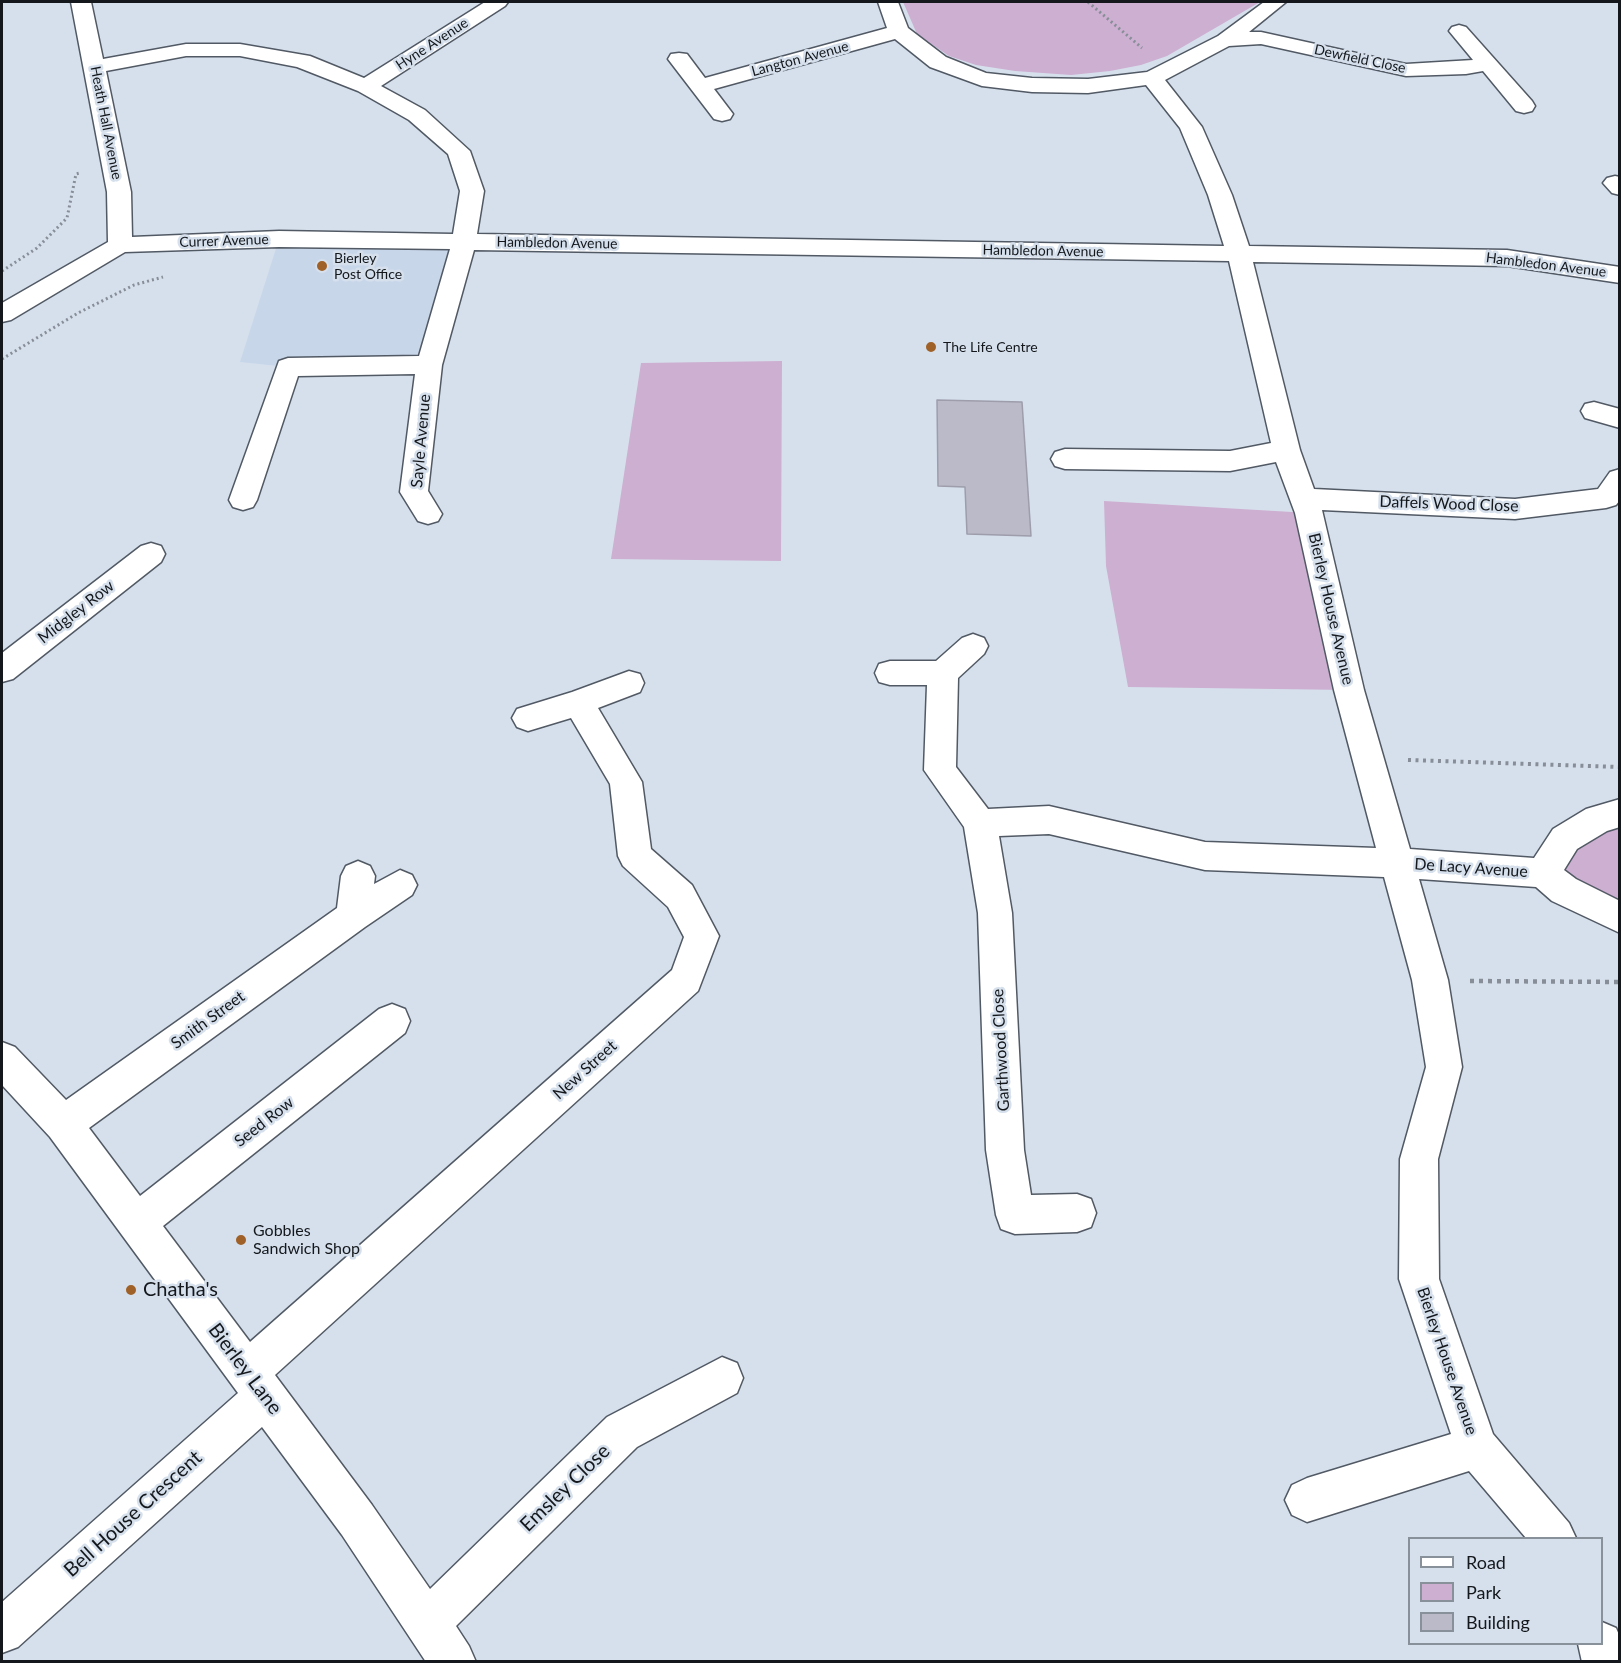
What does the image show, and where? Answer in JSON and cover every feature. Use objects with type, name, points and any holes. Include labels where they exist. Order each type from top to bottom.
[{"type":"street","name":"Heath Hall Avenue","points":[[81,2],[119,192],[120,245]]},
{"type":"street","name":"Hyne Avenue","points":[[366,86],[498,2]]},
{"type":"street","points":[[888,2],[899,31],[938,63],[981,79],[1032,85],[1088,86],[1159,75],[1225,40],[1275,2]]},
{"type":"street","name":"Langton Avenue","points":[[700,86],[899,31]]},
{"type":"street","points":[[1459,31],[1524,105]]},
{"type":"street","name":"Dewfield Close","points":[[1225,40],[1261,38],[1347,66],[1406,70],[1466,69],[1488,63]]},
{"type":"street","name":"Sayle Avenue","points":[[94,67],[186,50],[240,50],[302,61],[366,86],[417,115],[459,151],[472,190],[464,242],[429,365],[414,492],[428,514]]},
{"type":"street","points":[[680,59],[722,114]]},
{"type":"street","name":"Bierley House Avenue","points":[[1159,75],[1191,127],[1220,195],[1239,254],[1286,450],[1305,499],[1349,690],[1430,980],[1444,1067],[1419,1159],[1419,1280],[1477,1447],[1552,1537]]},
{"type":"street","name":"Currer Avenue","points":[[2,314],[120,245],[279,239],[464,242]]},
{"type":"street","name":"Hambledon Avenue","points":[[464,242],[1507,258],[1620,275]]},
{"type":"street","points":[[243,500],[278,366],[429,365]]},
{"type":"street","points":[[1594,411],[1620,419]]},
{"type":"street","points":[[1065,459],[1230,461],[1286,450]]},
{"type":"street","name":"Daffels Wood Close","points":[[1305,499],[1515,508],[1606,498],[1620,479]]},
{"type":"street","name":"Midgley Row","points":[[2,670],[151,554]]},
{"type":"street","points":[[890,673],[943,674],[973,646]]},
{"type":"street","name":"Garthwood Close","points":[[943,674],[940,770],[980,824],[995,913],[1005,1150],[1015,1215],[1077,1214]]},
{"type":"street","points":[[528,718],[578,703],[629,683]]},
{"type":"street","name":"New Street","points":[[256,1384],[686,980],[702,936],[680,896],[635,856],[626,782],[578,703]]},
{"type":"street","name":"De Lacy Avenue","points":[[1543,873],[1565,839],[1598,819],[1620,813]]},
{"type":"street","points":[[980,824],[1050,820],[1205,856],[1399,863]]},
{"type":"street","name":"De Lacy Avenue","points":[[1399,863],[1543,873],[1564,890],[1620,918]]},
{"type":"street","points":[[352,916],[358,876]]},
{"type":"street","name":"Smith Street","points":[[63,1124],[352,916],[400,885]]},
{"type":"street","name":"Seed Row","points":[[136,1223],[392,1021]]},
{"type":"street","name":"Bierley Lane","points":[[2,1059],[63,1124],[357,1520],[453,1662]]},
{"type":"street","name":"Emsley Close","points":[[427,1623],[622,1432],[722,1378]]},
{"type":"street","name":"Bell House Crescent","points":[[2,1631],[256,1384]]},
{"type":"street","name":"Bierley House Avenue","points":[[1307,1500],[1477,1447]]},
{"type":"street","points":[[1600,1645],[1605,1662]]},
{"type":"path","points":[[1088,2],[1159,75]]},
{"type":"path","points":[[2,271],[37,248],[67,218],[76,174],[114,165]]},
{"type":"path","points":[[2,359],[78,313],[134,285],[204,265],[210,242]]},
{"type":"path","points":[[1368,758],[1620,767]]},
{"type":"path","points":[[1430,980],[1620,982]]},
{"type":"shaded area","points":[[279,239],[464,242],[429,365],[288,367],[240,362]]},
{"type":"green space","points":[[903,2],[1260,2],[1167,56],[1141,65],[1071,75],[1015,71],[976,65],[949,56],[917,34]]},
{"type":"green space","points":[[782,361],[781,561],[611,559],[641,363]]},
{"type":"green space","points":[[1104,501],[1309,513],[1349,690],[1128,687],[1106,566]]},
{"type":"green space","points":[[1619,813],[1619,918],[1543,873]]},
{"type":"building","points":[[937,400],[1022,402],[1031,536],[967,534],[965,487],[938,486]]},
{"type":"place","name":"Bierley Post Office","points":[[322,266]]},
{"type":"place","name":"The Life Centre","points":[[931,347]]},
{"type":"place","name":"Gobbles Sandwich Shop","points":[[241,1240]]},
{"type":"place","name":"Chatha's","points":[[131,1290]]}]
